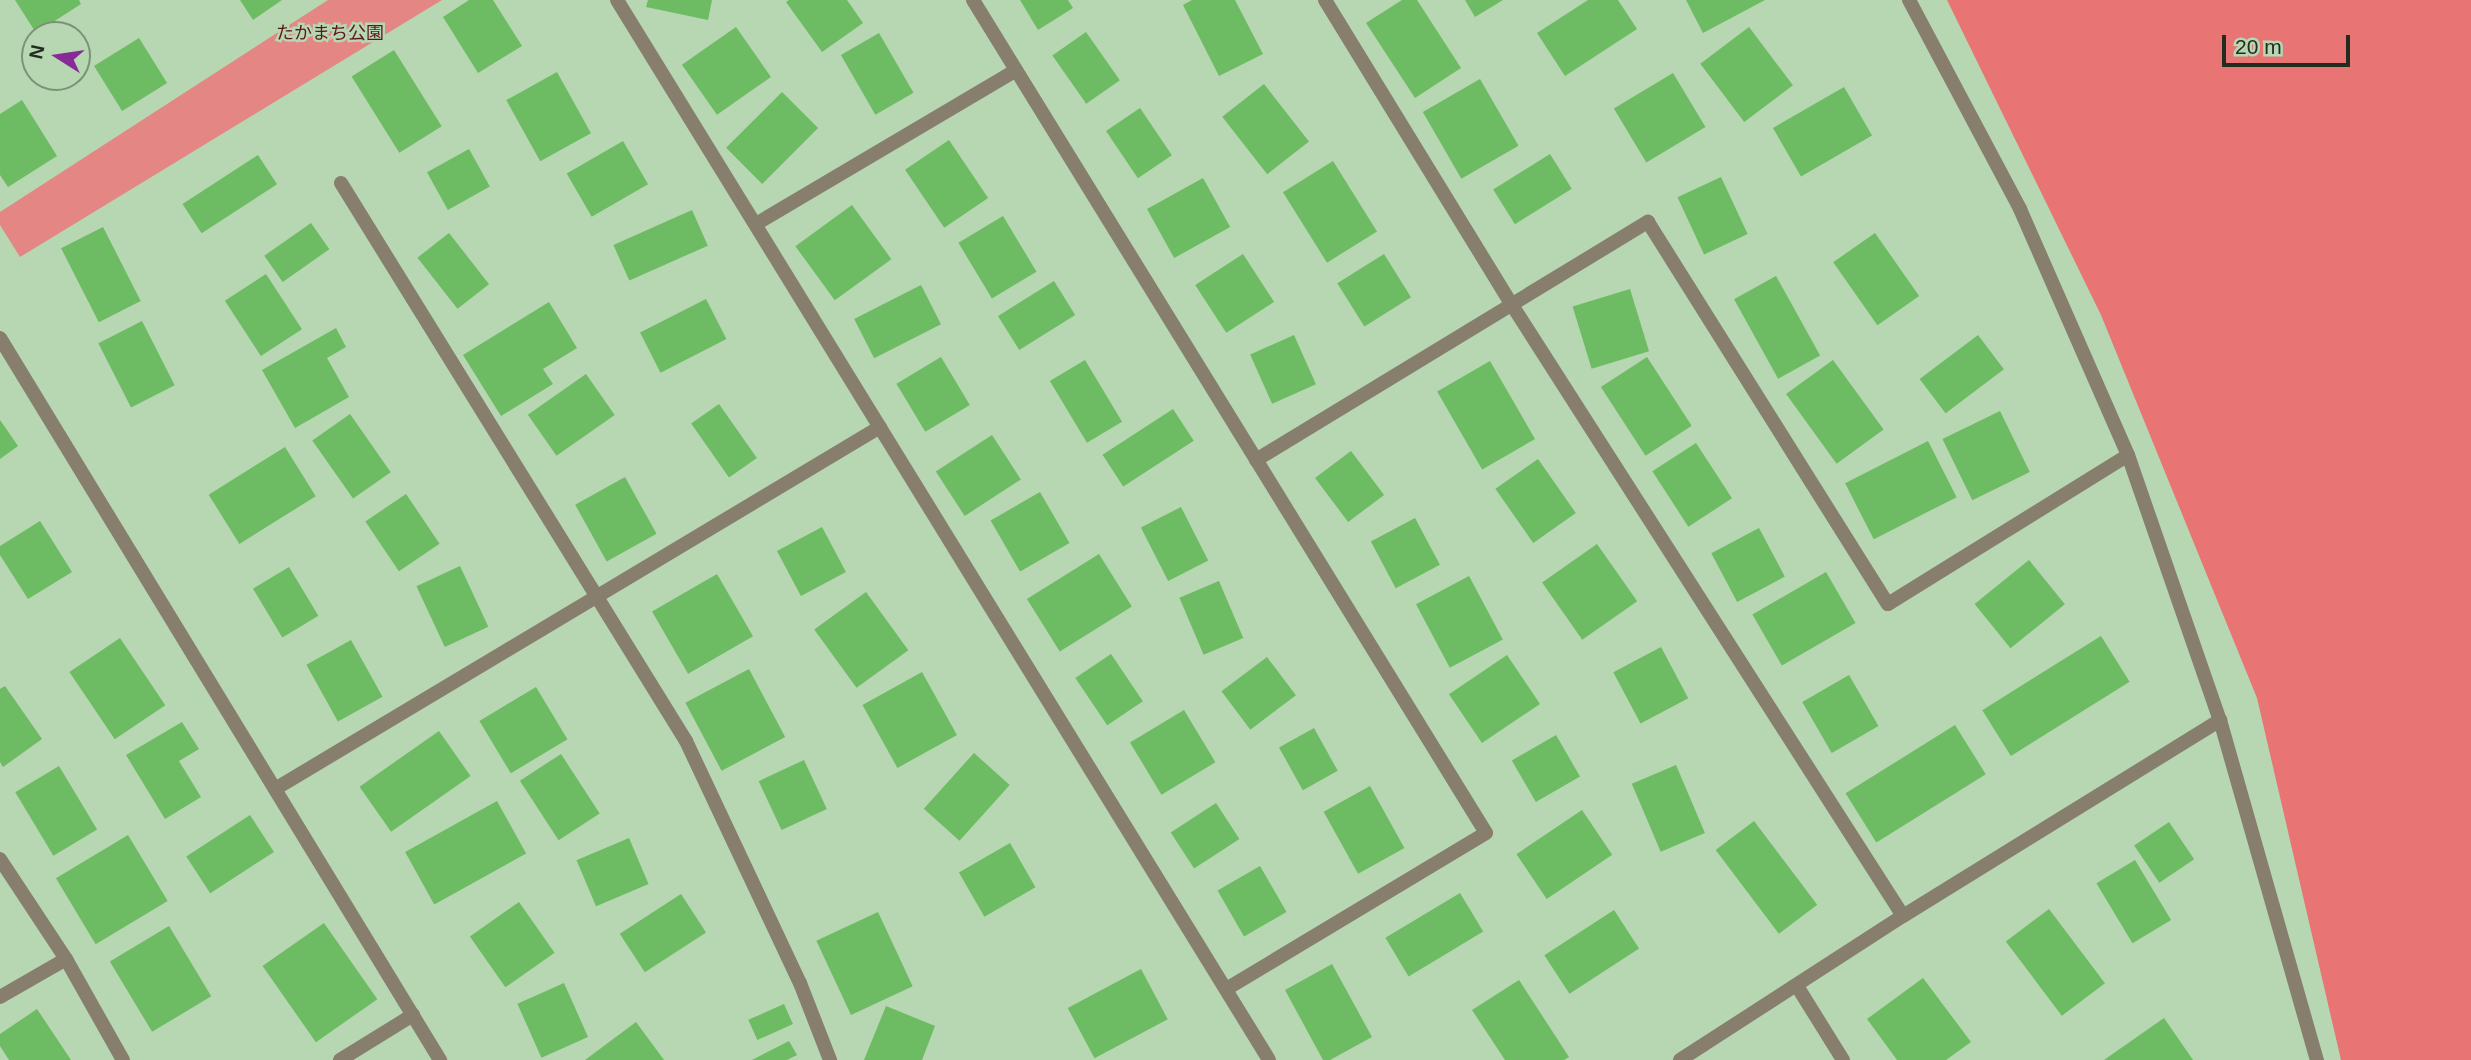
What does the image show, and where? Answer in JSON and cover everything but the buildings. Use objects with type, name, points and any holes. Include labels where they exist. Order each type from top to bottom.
[{"type":"street","points":[[617,0],[1269,1060]]},
{"type":"street","points":[[973,0],[1486,833],[1226,989]]},
{"type":"street","points":[[1325,0],[1512,305],[1903,916]]},
{"type":"street","points":[[1909,0],[2020,209],[2128,455],[2220,720],[2317,1060]]},
{"type":"street","points":[[756,225],[1016,70]]},
{"type":"street","points":[[341,183],[686,741],[800,983],[830,1060]]},
{"type":"street","points":[[1256,460],[1648,222],[1888,604],[2128,455]]},
{"type":"street","points":[[0,338],[440,1060]]},
{"type":"street","points":[[275,789],[880,427]]},
{"type":"street","points":[[1680,1060],[1903,916],[2220,720]]},
{"type":"street","points":[[0,859],[66,959],[123,1060]]},
{"type":"street","points":[[0,997],[66,959]]},
{"type":"street","points":[[1797,986],[1843,1060]]},
{"type":"street","points":[[340,1060],[413,1015]]},
{"type":"green space","name":"たかまち公園","points":[[328,0],[442,0],[20,257],[0,225],[0,212]]},
{"type":"shaded area","points":[[1947,0],[2471,0],[2471,1060],[2341,1060],[2257,698],[2101,315]]}]
